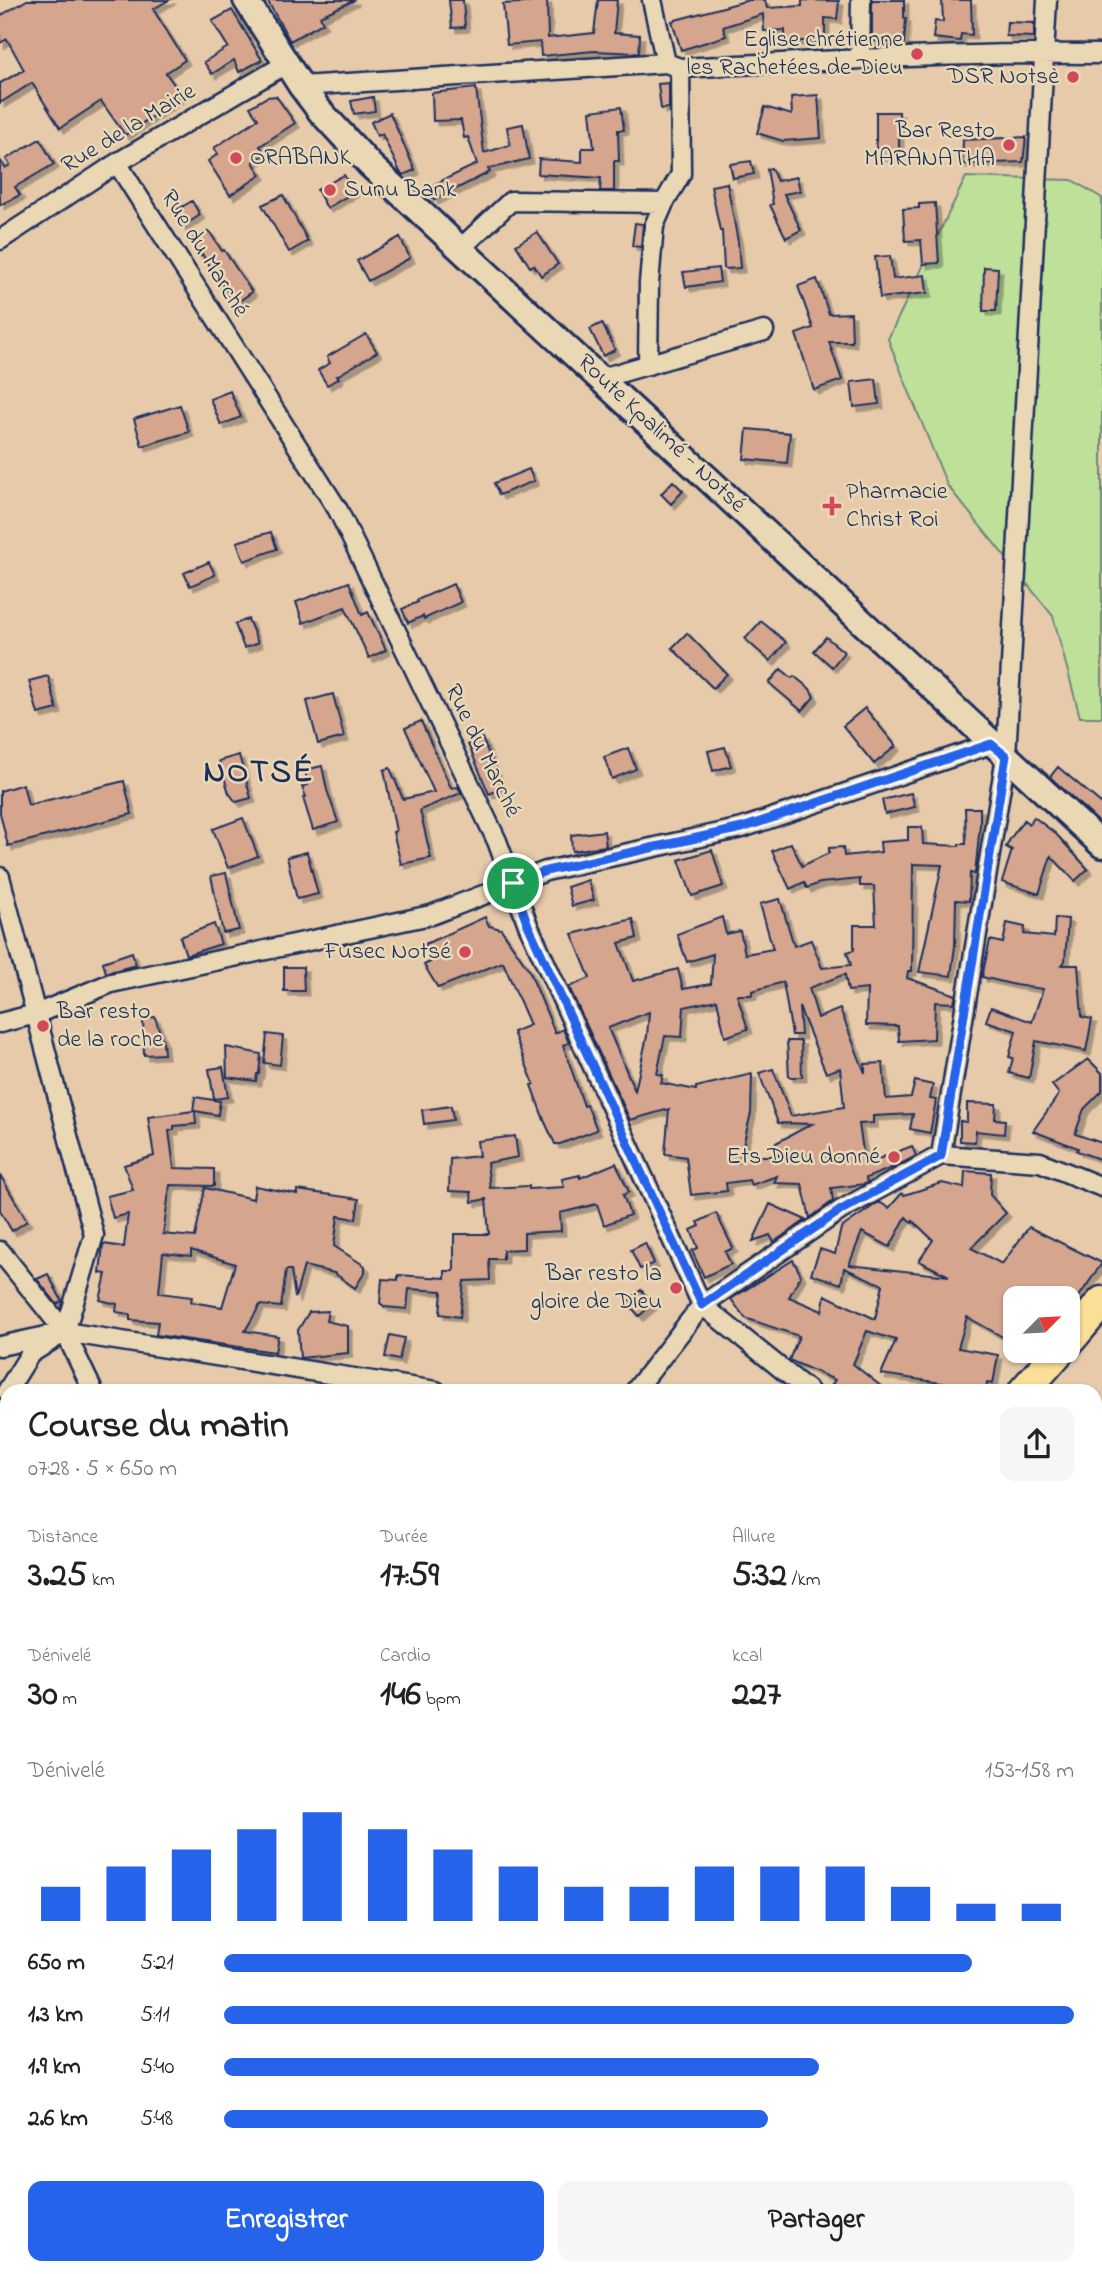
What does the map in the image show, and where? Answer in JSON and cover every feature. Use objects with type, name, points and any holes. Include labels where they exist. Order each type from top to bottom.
[{"type":"highway","points":[[1080,1328],[1102,1302]]},
{"type":"highway","points":[[1030,1384],[1048,1363]]},
{"type":"main road","name":"Route Kpalimé - Notsé","points":[[246,0],[301,86],[370,165],[1102,845]]},
{"type":"street","points":[[648,365],[654,226],[681,174],[673,65],[652,0]]},
{"type":"street","points":[[860,58],[861,0]]},
{"type":"street","points":[[941,1156],[999,750],[1047,0]]},
{"type":"street","points":[[301,86],[673,65],[1044,53],[1102,54]]},
{"type":"street","name":"Rue de la Mairie","points":[[0,240],[117,163],[286,64]]},
{"type":"street","name":"Rue du Marché","points":[[117,163],[338,510],[497,841],[528,925],[702,1305],[800,1384]]},
{"type":"street","points":[[461,248],[511,201],[664,203]]},
{"type":"street","points":[[602,378],[764,331]]},
{"type":"street","points":[[0,1023],[36,1014],[111,983],[431,915],[546,871],[742,828],[999,750]]},
{"type":"street","points":[[0,877],[94,1235],[65,1332],[30,1354],[11,1384]]},
{"type":"street","points":[[640,1384],[702,1305],[841,1210],[941,1156],[1040,1161],[1102,1186]]},
{"type":"street","points":[[0,1251],[65,1332],[90,1384]]},
{"type":"street","points":[[0,1346],[65,1332],[392,1384]]},
{"type":"green space","points":[[966,177],[1072,180],[1102,198],[1102,717],[1080,717],[1053,616],[947,485],[888,339]]},
{"type":"building","points":[[27,0],[169,0],[153,9],[185,60],[166,73],[182,96],[125,135],[101,101],[60,128],[32,83],[0,103],[0,83],[24,70],[7,39],[0,43],[0,16]]},
{"type":"building","points":[[267,0],[355,0],[320,16],[323,23],[290,41]]},
{"type":"building","points":[[449,0],[463,0],[465,27],[452,28]]},
{"type":"building","points":[[547,0],[548,38],[594,33],[598,0],[617,0],[614,33],[640,35],[639,53],[594,51],[541,56],[540,42],[507,45],[503,4]]},
{"type":"building","points":[[749,0],[765,0],[767,8],[802,6],[802,0],[839,1],[837,19],[825,18],[825,41],[785,41],[785,30],[764,31],[763,14],[723,27],[726,36],[681,50],[672,21]]},
{"type":"building","points":[[872,0],[904,0],[904,43],[872,41]]},
{"type":"building","points":[[942,0],[971,0],[972,35],[961,34],[960,41],[933,38],[935,21],[943,22]]},
{"type":"building","points":[[232,10],[262,60],[239,72],[234,60],[212,74],[204,62],[228,47],[212,21]]},
{"type":"building","points":[[1007,22],[1034,23],[1034,37],[1006,36]]},
{"type":"building","points":[[669,83],[669,108],[661,109],[658,84]]},
{"type":"building","points":[[476,88],[484,153],[510,145],[507,127],[523,124],[529,159],[488,169],[490,172],[434,200],[427,188],[477,164],[468,137],[464,138],[461,120],[433,121],[432,93]]},
{"type":"building","points":[[818,95],[821,138],[783,141],[757,133],[765,107],[792,115],[791,97]]},
{"type":"building","name":"ORABANK","points":[[276,96],[295,123],[260,146],[265,154],[253,162],[261,175],[230,195],[208,161],[218,154],[214,148],[258,119],[250,107],[267,97]]},
{"type":"building","points":[[373,97],[375,111],[354,114],[351,101]]},
{"type":"building","points":[[621,107],[624,130],[618,130],[619,161],[614,161],[614,191],[600,191],[601,178],[538,174],[539,159],[582,162],[582,148],[594,148],[590,111]]},
{"type":"building","points":[[876,112],[899,112],[899,157],[876,156]]},
{"type":"building","points":[[390,113],[415,170],[403,175],[382,134],[377,136],[371,122]]},
{"type":"building","points":[[1026,137],[1023,162],[962,164],[963,140]]},
{"type":"building","points":[[40,139],[54,164],[15,187],[20,195],[0,205],[0,160],[5,168],[10,165],[6,159]]},
{"type":"building","points":[[751,161],[754,174],[733,178],[730,164]]},
{"type":"building","points":[[771,168],[777,181],[797,177],[800,191],[784,194],[801,230],[786,238],[770,205],[773,204],[767,169]]},
{"type":"building","points":[[344,175],[354,192],[327,208],[317,190]]},
{"type":"building","points":[[727,183],[740,268],[724,269],[722,231],[711,186]]},
{"type":"building","points":[[283,195],[308,241],[289,252],[262,205]]},
{"type":"building","points":[[192,201],[200,215],[182,227],[173,212]]},
{"type":"building","points":[[935,203],[939,263],[923,264],[921,240],[905,241],[903,209]]},
{"type":"building","points":[[635,223],[643,224],[641,247],[632,246]]},
{"type":"building","points":[[209,231],[252,292],[235,304],[190,240]]},
{"type":"building","points":[[537,232],[558,264],[541,276],[534,265],[530,267],[516,245]]},
{"type":"building","points":[[400,237],[410,258],[368,281],[357,261]]},
{"type":"building","points":[[890,256],[893,279],[925,275],[927,293],[880,298],[875,257]]},
{"type":"building","points":[[984,267],[998,268],[996,311],[983,311]]},
{"type":"building","points":[[718,268],[720,282],[686,287],[683,272]]},
{"type":"building","points":[[817,279],[829,314],[851,313],[852,342],[829,342],[842,380],[814,390],[796,334],[813,328],[798,286]]},
{"type":"building","points":[[602,323],[615,350],[603,356],[590,329]]},
{"type":"building","points":[[366,334],[377,352],[327,385],[318,370],[330,363],[327,357]]},
{"type":"building","points":[[876,379],[879,404],[854,407],[851,382]]},
{"type":"building","points":[[230,391],[241,417],[221,425],[210,399]]},
{"type":"building","points":[[180,405],[189,432],[142,446],[134,419]]},
{"type":"building","points":[[747,429],[790,433],[787,463],[744,459]]},
{"type":"building","points":[[529,469],[534,481],[499,495],[494,483]]},
{"type":"building","points":[[673,481],[683,491],[671,504],[661,494]]},
{"type":"building","points":[[271,532],[277,549],[244,561],[237,542]]},
{"type":"building","points":[[209,562],[215,575],[190,586],[184,573]]},
{"type":"building","points":[[349,582],[362,615],[368,612],[386,650],[369,658],[345,607],[303,623],[296,602]]},
{"type":"building","points":[[453,584],[461,602],[424,619],[423,616],[408,623],[402,609]]},
{"type":"building","points":[[248,619],[258,643],[244,648],[235,624]]},
{"type":"building","points":[[761,621],[786,642],[770,661],[745,639]]},
{"type":"building","points":[[687,633],[727,674],[713,688],[672,648]]},
{"type":"building","points":[[826,637],[844,652],[832,667],[814,651]]},
{"type":"building","points":[[781,669],[810,689],[814,697],[802,711],[769,683]]},
{"type":"building","points":[[48,676],[57,709],[38,714],[29,681]]},
{"type":"building","points":[[333,694],[344,737],[318,744],[307,701]]},
{"type":"building","points":[[865,708],[896,746],[874,764],[843,726]]},
{"type":"building","points":[[421,721],[451,788],[458,787],[461,793],[420,810],[431,858],[401,864],[393,832],[396,831],[384,770],[390,768],[403,799],[434,792],[405,728]]},
{"type":"building","points":[[482,738],[503,788],[489,794],[468,744]]},
{"type":"building","points":[[725,747],[731,766],[713,771],[708,751]]},
{"type":"building","points":[[628,748],[636,769],[612,779],[604,757]]},
{"type":"building","points":[[239,755],[251,798],[236,802],[229,793],[219,761]]},
{"type":"building","points":[[322,766],[338,822],[313,830],[302,787],[308,785],[305,770]]},
{"type":"building","points":[[1058,767],[1102,804],[1102,825],[1050,777]]},
{"type":"building","points":[[124,781],[132,814],[8,846],[0,813],[0,791],[23,784],[28,805]]},
{"type":"building","points":[[911,793],[915,807],[885,814],[882,800]]},
{"type":"building","points":[[965,808],[980,808],[975,874],[970,873],[969,901],[956,900],[951,976],[919,972],[942,865],[913,864],[912,971],[908,971],[907,978],[956,995],[954,1003],[935,1002],[934,1039],[899,1041],[898,1026],[866,1025],[867,989],[848,991],[845,974],[809,988],[818,1018],[840,1009],[865,1073],[865,1064],[883,1063],[886,1099],[911,1097],[915,1081],[933,1085],[930,1099],[936,1100],[930,1133],[910,1129],[913,1114],[873,1116],[873,1123],[859,1124],[865,1164],[912,1146],[916,1156],[866,1178],[865,1184],[831,1188],[833,1201],[810,1218],[802,1184],[774,1183],[777,1176],[751,1185],[749,1180],[726,1183],[727,1191],[691,1195],[686,1157],[665,1154],[669,1109],[630,1120],[569,987],[590,978],[572,934],[633,919],[637,938],[619,943],[633,981],[678,969],[683,989],[711,984],[713,954],[687,962],[677,934],[722,917],[726,934],[740,931],[745,954],[773,949],[760,904],[780,899],[794,946],[811,940],[822,968],[851,965],[847,952],[854,950],[854,925],[876,925],[874,886],[860,886],[860,879],[820,883],[807,888],[804,882],[790,889],[772,851],[791,843],[802,866],[829,853],[829,848],[843,847],[844,856],[881,852],[880,842],[908,840],[908,827],[922,827],[923,844],[966,844]],"holes":[[[783,982],[792,1035],[801,1035],[799,1007],[826,1073],[840,1068],[844,1107],[791,1116],[773,1069],[759,1073],[778,1123],[812,1124],[774,1144],[780,1156],[750,1156],[739,1162],[751,1113],[752,1074],[696,1087],[696,1090],[661,1083],[663,1075],[657,1074],[665,1036],[682,1037],[684,1007],[717,1000],[725,1037],[748,1029],[737,995],[752,995],[752,991]],[[649,1012],[647,1036],[635,1091],[608,1028]]]},
{"type":"building","points":[[1034,817],[1056,834],[1088,869],[1075,881],[1051,856],[1039,894],[1002,882],[1012,850],[1006,847],[1024,820],[1029,824]]},
{"type":"building","points":[[243,818],[258,856],[228,868],[213,829]]},
{"type":"building","points":[[604,831],[606,846],[572,851],[571,835]]},
{"type":"building","points":[[712,850],[723,886],[692,896],[679,860]]},
{"type":"building","points":[[307,852],[318,894],[297,899],[287,857]]},
{"type":"building","points":[[226,873],[239,930],[223,933],[211,876]]},
{"type":"building","points":[[588,880],[594,900],[572,906],[567,887]]},
{"type":"building","points":[[485,917],[489,926],[501,929],[529,970],[555,1033],[563,1029],[569,1043],[563,1045],[584,1106],[587,1105],[597,1130],[555,1144],[513,1032],[530,1025],[503,962],[438,988],[424,965],[432,961],[425,944]]},
{"type":"building","points":[[1055,918],[1068,919],[1065,961],[1062,965],[1078,965],[1082,1017],[1092,1019],[1086,1051],[1036,1041],[1029,1078],[1009,1073],[1013,1058],[1009,1057],[1016,1031],[986,1021],[991,1007],[1032,1022],[1043,989],[982,977],[990,940],[1003,943],[1007,923],[1025,927],[1024,934],[1054,937]]},
{"type":"building","points":[[214,924],[221,944],[186,955],[180,937]]},
{"type":"building","points":[[132,952],[136,965],[106,973],[103,962]]},
{"type":"building","points":[[284,967],[303,967],[304,991],[284,991]]},
{"type":"building","points":[[155,1017],[164,1054],[144,1055],[143,1018]]},
{"type":"building","points":[[267,1034],[283,1036],[280,1065],[264,1063]]},
{"type":"building","points":[[787,1041],[801,1041],[802,1077],[789,1077]]},
{"type":"building","points":[[226,1047],[261,1054],[256,1081],[227,1077]]},
{"type":"building","points":[[1088,1059],[1102,1073],[1102,1091],[1084,1109],[1075,1134],[1102,1143],[1102,1160],[1033,1131],[1059,1094],[1052,1085]]},
{"type":"building","points":[[223,1067],[228,1097],[214,1099],[209,1069]]},
{"type":"building","points":[[195,1097],[220,1101],[218,1115],[195,1111],[196,1124],[174,1126],[174,1130],[169,1131],[174,1168],[214,1169],[214,1186],[170,1185],[163,1234],[195,1237],[205,1188],[253,1199],[255,1186],[297,1194],[297,1190],[359,1199],[356,1219],[338,1216],[334,1246],[365,1266],[365,1272],[355,1288],[334,1273],[304,1266],[295,1298],[291,1270],[286,1270],[281,1307],[260,1305],[245,1331],[278,1336],[275,1352],[156,1335],[158,1322],[130,1320],[130,1314],[116,1312],[117,1304],[100,1300],[106,1274],[100,1273],[103,1244],[124,1247],[128,1214],[113,1218],[107,1196],[133,1190],[124,1165],[154,1156],[148,1117],[193,1111]],"holes":[[[191,1250],[235,1264],[222,1307],[191,1302],[192,1297],[159,1293],[163,1253],[191,1256]]]},
{"type":"building","points":[[967,1103],[996,1104],[995,1119],[1005,1120],[1004,1134],[976,1131],[975,1142],[960,1141],[960,1121],[967,1122]]},
{"type":"building","points":[[451,1106],[453,1120],[424,1124],[422,1110]]},
{"type":"building","points":[[515,1136],[518,1157],[487,1163],[490,1188],[564,1187],[562,1179],[580,1175],[580,1178],[616,1163],[629,1192],[623,1195],[630,1215],[604,1225],[597,1204],[560,1213],[561,1231],[524,1233],[524,1249],[503,1250],[503,1259],[489,1259],[490,1280],[464,1281],[460,1317],[440,1314],[442,1291],[409,1289],[407,1309],[385,1307],[380,1303],[382,1279],[398,1280],[398,1275],[445,1278],[445,1271],[454,1271],[454,1234],[489,1234],[486,1199],[472,1202],[471,1192],[449,1191],[450,1159],[479,1156],[477,1141]]},
{"type":"building","points":[[965,1171],[991,1173],[990,1195],[1006,1213],[971,1248],[1002,1264],[1029,1227],[1102,1263],[1080,1295],[1080,1286],[1003,1286],[1003,1337],[967,1317],[958,1348],[998,1355],[993,1384],[949,1384],[881,1374],[896,1340],[867,1331],[853,1364],[878,1384],[832,1384],[835,1380],[789,1360],[799,1336],[745,1318],[731,1299],[793,1260],[801,1275],[789,1297],[822,1311],[825,1295],[875,1319],[883,1285],[844,1268],[841,1284],[811,1274],[820,1249],[835,1254],[841,1228],[879,1202],[889,1208],[902,1193],[904,1195],[942,1183],[964,1188]],"holes":[[[906,1217],[933,1240],[919,1261],[949,1276],[849,1265],[862,1232],[890,1247]]]},
{"type":"building","points":[[0,1175],[27,1221],[12,1231],[0,1211]]},
{"type":"building","points":[[770,1204],[806,1220],[774,1242],[770,1235],[753,1241]]},
{"type":"building","points":[[716,1213],[733,1248],[725,1252],[731,1264],[704,1277],[692,1251],[698,1248],[691,1230],[700,1226],[698,1222]]},
{"type":"building","points":[[645,1243],[654,1263],[640,1269],[631,1250]]},
{"type":"building","points":[[48,1274],[62,1301],[57,1304],[37,1279]]},
{"type":"building","points":[[641,1290],[653,1304],[639,1316],[627,1302]]},
{"type":"building","points":[[328,1311],[326,1321],[348,1326],[348,1353],[300,1358],[298,1330],[309,1312]]},
{"type":"building","points":[[390,1335],[404,1338],[399,1360],[385,1357]]},
{"type":"place","name":"Eglise chrétienne les Rachetées de Dieu","points":[[917,54]]},
{"type":"place","name":"DSR Notsè","points":[[1073,77]]},
{"type":"place","name":"Bar Resto MARANATHA","points":[[1009,145]]},
{"type":"place","name":"ORABANK","points":[[236,158]]},
{"type":"place","name":"Sunu Bank","points":[[330,190]]},
{"type":"place","name":"Pharmacie Christ Roi","points":[[832,506]]},
{"type":"place","name":"Fusec Notsé","points":[[465,952]]},
{"type":"place","name":"Bar resto de la roche","points":[[43,1026]]},
{"type":"place","name":"Ets Dieu donné","points":[[894,1157]]},
{"type":"place","name":"Bar resto la gloire de Dieu","points":[[676,1288]]},
{"type":"district","name":"NOTSÉ","points":[[259,773]]},
{"type":"route","points":[[991,744],[1006,756],[941,1156],[841,1210],[702,1305],[528,925],[513,883],[546,871],[742,828],[991,744]]}]
